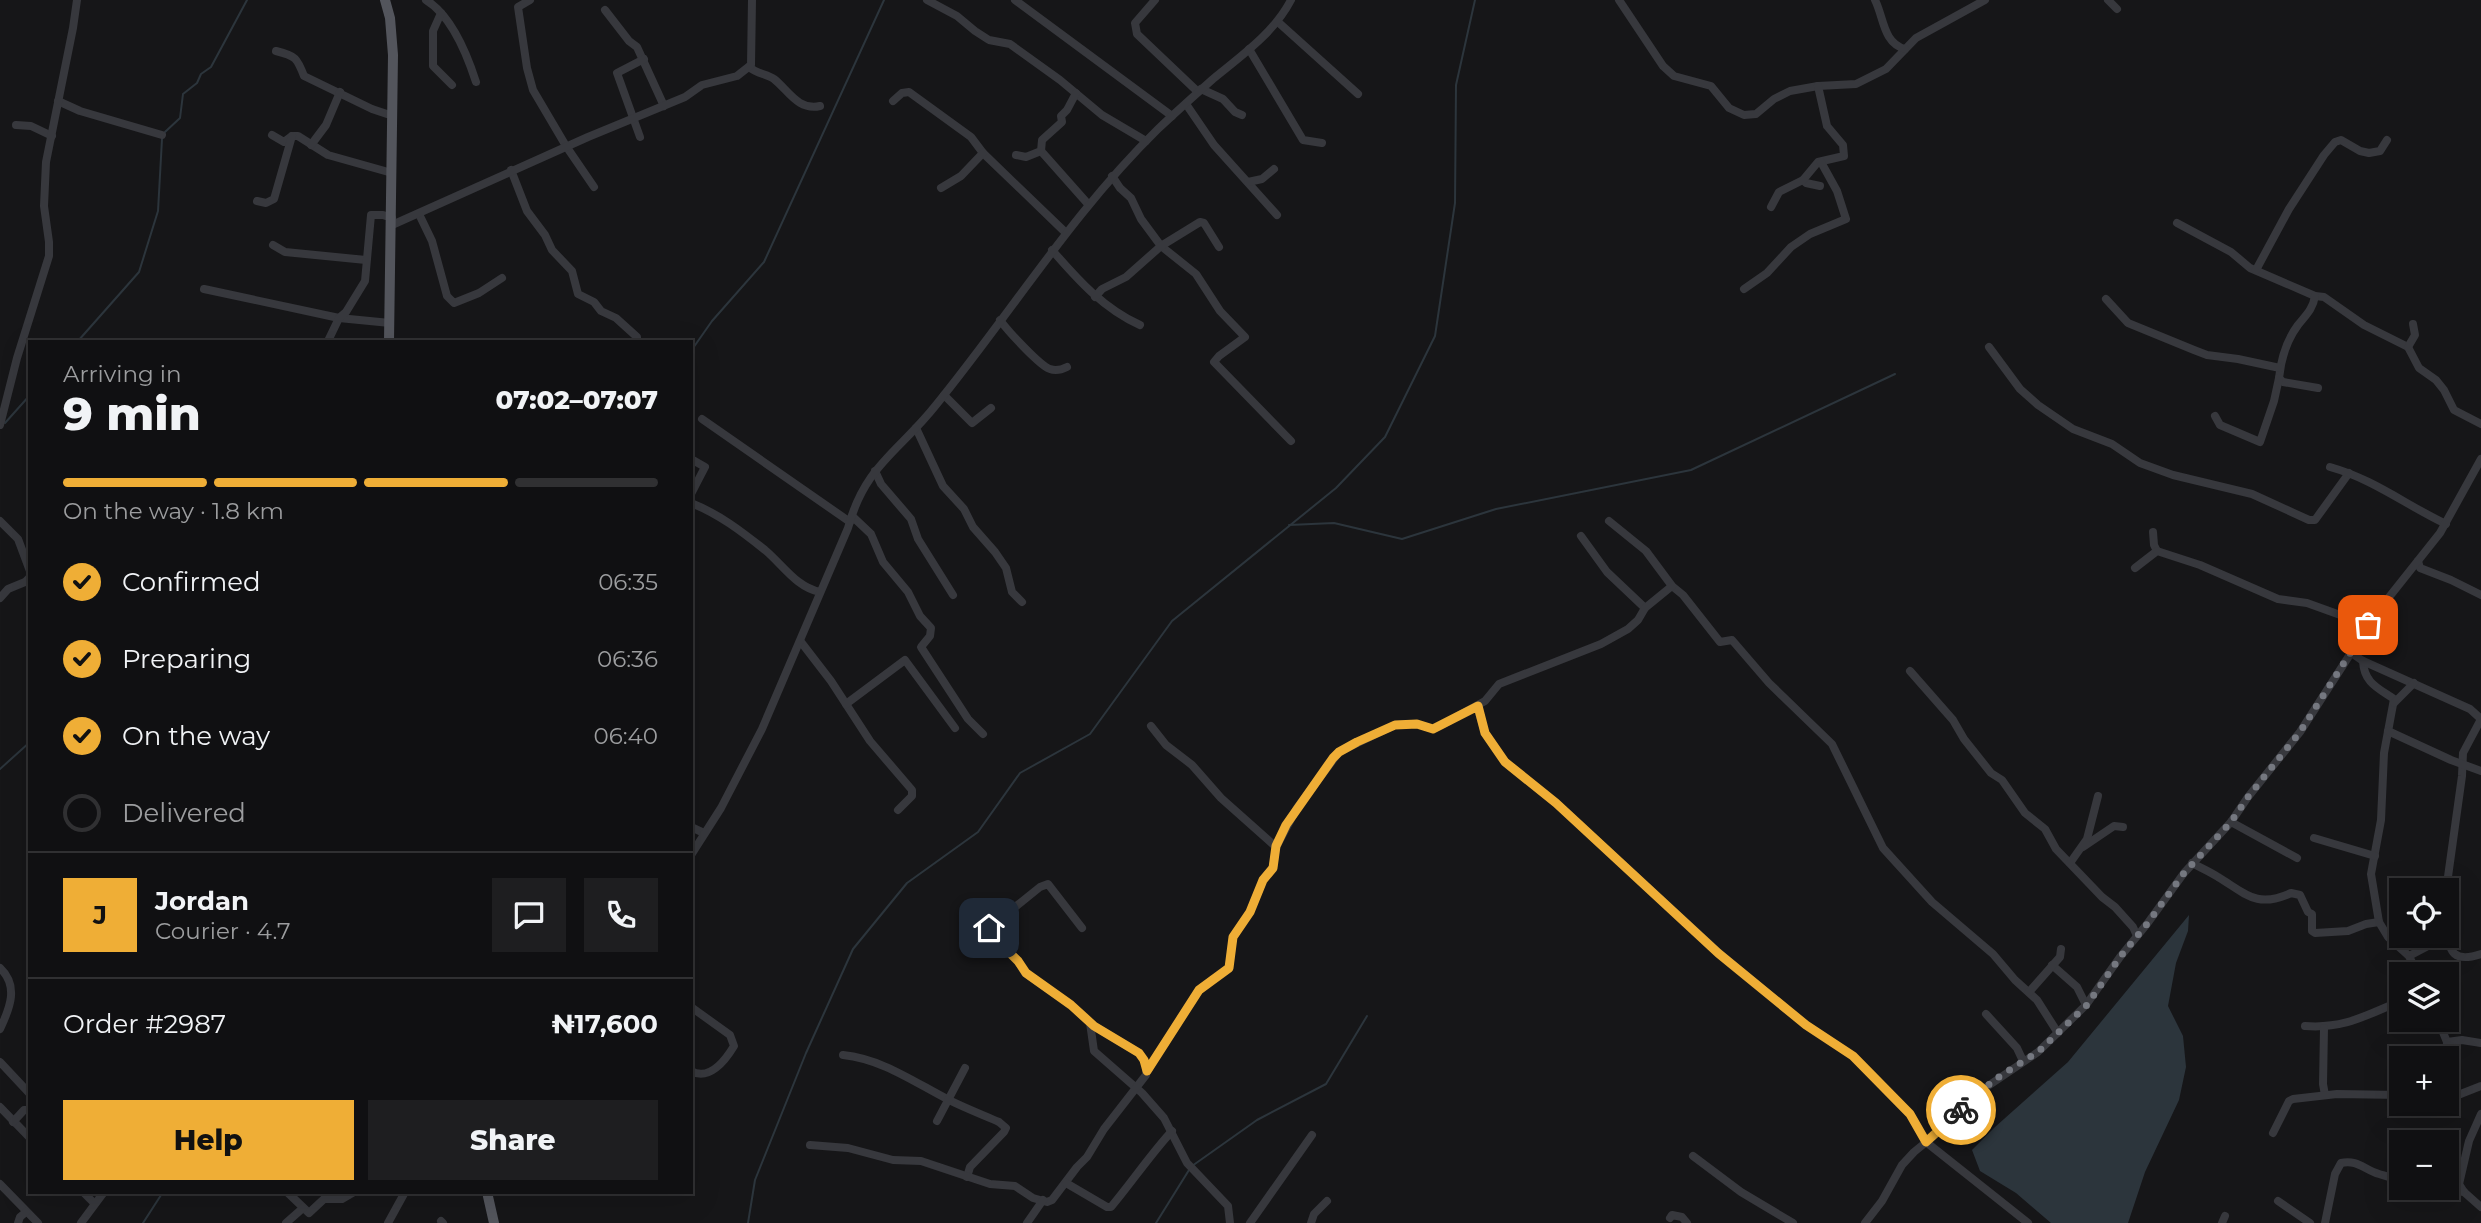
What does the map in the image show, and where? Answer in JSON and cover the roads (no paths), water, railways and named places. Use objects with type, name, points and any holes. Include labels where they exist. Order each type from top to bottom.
[{"type":"main road","points":[[388,1],[392,31],[393,116],[390,340]]},
{"type":"main road","points":[[487,1194],[491,1221]]},
{"type":"street","points":[[0,425],[48,256],[49,242],[44,206],[46,162],[77,0]]},
{"type":"street","points":[[530,0],[518,7],[533,90],[594,187]]},
{"type":"street","points":[[749,68],[752,0]]},
{"type":"street","points":[[927,0],[957,16],[989,40],[1010,44],[1102,114],[1146,141]]},
{"type":"street","points":[[1015,0],[1172,116]]},
{"type":"street","points":[[1155,0],[1135,23],[1137,34],[1199,91],[1223,99],[1235,112],[1242,115]]},
{"type":"street","points":[[693,852],[743,769],[801,642],[858,496],[875,471],[944,395],[1065,232],[1112,176],[1172,116],[1278,22],[1291,0]]},
{"type":"street","points":[[1619,0],[1663,66],[1674,76],[1711,86],[1729,107],[1744,115],[1756,114],[1774,99],[1790,91],[1856,84],[1886,69],[1916,37],[1985,0]]},
{"type":"street","points":[[1875,0],[1888,37],[1897,47],[1905,49]]},
{"type":"street","points":[[2108,0],[2117,9]]},
{"type":"street","points":[[432,1],[467,54],[476,82]]},
{"type":"street","points":[[605,10],[629,41],[637,47],[664,106]]},
{"type":"street","points":[[441,13],[433,32],[433,66],[452,85]]},
{"type":"street","points":[[1278,22],[1358,94]]},
{"type":"street","points":[[1249,49],[1303,140],[1322,144]]},
{"type":"street","points":[[276,51],[297,59],[304,76],[372,109],[393,116]]},
{"type":"street","points":[[640,137],[617,73],[644,59]]},
{"type":"street","points":[[749,68],[755,73],[773,78],[797,101],[815,108],[820,106]]},
{"type":"street","points":[[328,340],[339,318],[346,312],[365,281],[371,215],[383,215],[392,221],[419,214],[511,170],[685,97],[702,85],[737,76],[749,68]]},
{"type":"street","points":[[1771,207],[1779,192],[1803,180],[1821,162],[1844,156],[1843,145],[1827,126],[1818,86]]},
{"type":"street","points":[[311,145],[326,125],[340,92]]},
{"type":"street","points":[[894,101],[902,93],[909,92],[971,138],[983,153],[1065,232]]},
{"type":"street","points":[[1076,93],[1061,116],[1062,122],[1042,140],[1041,152],[1088,204]]},
{"type":"street","points":[[58,101],[80,111],[162,135]]},
{"type":"street","points":[[1186,104],[1214,145],[1277,215]]},
{"type":"street","points":[[16,125],[31,126],[51,136]]},
{"type":"street","points":[[271,135],[284,142],[292,136],[298,136],[328,155],[392,173]]},
{"type":"street","points":[[257,201],[266,203],[274,199],[292,136]]},
{"type":"street","points":[[2256,270],[2289,209],[2328,148],[2341,140],[2369,153],[2380,151],[2387,140]]},
{"type":"street","points":[[1016,155],[1026,157],[1041,152]]},
{"type":"street","points":[[941,188],[961,176],[983,153]]},
{"type":"street","points":[[1744,289],[1767,272],[1791,247],[1810,234],[1846,219],[1837,191],[1821,162]]},
{"type":"street","points":[[1248,182],[1262,179],[1274,169]]},
{"type":"street","points":[[511,170],[527,211],[545,234],[552,250],[572,271],[578,294],[619,320],[637,340]]},
{"type":"street","points":[[1112,176],[1131,198],[1141,219],[1161,246],[1196,274],[1220,311],[1242,331],[1245,337],[1214,362],[1291,440]]},
{"type":"street","points":[[1803,180],[1820,186]]},
{"type":"street","points":[[419,214],[432,241],[447,296],[454,303],[479,293],[502,278]]},
{"type":"street","points":[[1095,297],[1102,289],[1126,277],[1161,246],[1200,222],[1204,223],[1219,247]]},
{"type":"street","points":[[2177,223],[2224,248],[2256,270],[2330,300],[2364,325],[2408,347],[2419,368],[2436,380],[2444,390],[2454,410],[2481,424]]},
{"type":"street","points":[[273,245],[285,252],[366,260]]},
{"type":"street","points":[[1052,250],[1095,297],[1126,319],[1140,325]]},
{"type":"street","points":[[204,289],[339,318],[390,323]]},
{"type":"street","points":[[2215,416],[2220,425],[2260,442],[2274,401],[2282,355],[2297,326],[2309,312],[2315,296]]},
{"type":"street","points":[[2106,299],[2128,323],[2193,350],[2280,368]]},
{"type":"street","points":[[1000,320],[1048,369],[1060,370],[1067,367]]},
{"type":"street","points":[[2408,347],[2416,335],[2413,324]]},
{"type":"street","points":[[1989,347],[2020,389],[2064,424],[2112,444],[2140,463],[2173,475],[2252,494],[2309,520],[2315,520],[2349,473]]},
{"type":"street","points":[[2279,378],[2283,382],[2318,388]]},
{"type":"street","points":[[944,395],[972,423],[991,408]]},
{"type":"street","points":[[702,419],[871,534],[883,562],[908,592],[920,616],[931,628],[930,636],[921,647],[968,719],[984,734]]},
{"type":"street","points":[[915,428],[944,488],[964,509],[973,527],[1006,568],[1012,592],[1022,602]]},
{"type":"street","points":[[1865,1223],[1882,1201],[1902,1165],[1982,1090],[2038,1052],[2087,1005],[2192,863],[2231,822],[2300,732],[2368,625],[2446,524],[2481,459]]},
{"type":"street","points":[[693,460],[705,467],[693,490]]},
{"type":"street","points":[[2330,467],[2380,486],[2417,510],[2446,524]]},
{"type":"street","points":[[875,471],[881,484],[911,519],[918,539],[953,595]]},
{"type":"street","points":[[693,504],[717,514],[765,551],[802,586],[820,592]]},
{"type":"street","points":[[0,521],[18,539],[28,566]]},
{"type":"street","points":[[1609,522],[1646,551],[1714,637],[1720,642],[1732,640],[1784,699],[1823,733],[1837,751],[1883,848],[1932,902],[1993,954],[2029,992],[2058,1033]]},
{"type":"street","points":[[2153,532],[2157,551]]},
{"type":"street","points":[[1581,536],[1607,572],[1646,608]]},
{"type":"street","points":[[2157,551],[2200,565],[2278,599],[2307,603],[2368,625]]},
{"type":"street","points":[[2135,568],[2157,551]]},
{"type":"street","points":[[2418,561],[2420,568],[2481,595]]},
{"type":"street","points":[[0,598],[8,589],[28,579]]},
{"type":"street","points":[[810,1144],[848,1149],[893,1160],[921,1161],[996,1186],[1015,1186],[1033,1198],[1047,1202],[1052,1200],[1089,1155],[1104,1129],[1136,1088],[1199,990],[1229,968],[1233,937],[1250,912],[1263,880],[1273,868],[1276,846],[1301,801],[1339,752],[1386,728],[1417,724],[1433,729],[1478,706],[1489,698],[1499,684],[1616,636],[1638,620],[1646,608],[1672,586]]},
{"type":"street","points":[[801,642],[870,741],[912,790],[912,796],[898,810]]},
{"type":"street","points":[[2350,652],[2363,662],[2470,709],[2481,719],[2463,753],[2448,878]]},
{"type":"street","points":[[846,704],[905,660],[955,729]]},
{"type":"street","points":[[2363,662],[2365,677],[2378,690],[2393,699],[2394,703]]},
{"type":"street","points":[[1910,671],[1953,720],[1991,772],[2003,780],[2025,813],[2045,829],[2051,843],[2102,897],[2115,907],[2133,927],[2137,936]]},
{"type":"street","points":[[2412,962],[2388,937],[2379,922],[2371,874],[2381,820],[2385,778],[2384,753],[2394,703],[2414,683]]},
{"type":"street","points":[[1478,706],[1485,733],[1505,762],[1556,803],[1718,953],[1806,1025],[1853,1056],[1910,1114],[1926,1142],[2028,1223]]},
{"type":"street","points":[[1151,726],[1166,745],[1192,765],[1221,799],[1276,846]]},
{"type":"street","points":[[2388,731],[2481,771]]},
{"type":"street","points":[[2083,847],[2098,796]]},
{"type":"street","points":[[2231,822],[2297,858]]},
{"type":"street","points":[[2070,863],[2083,847],[2108,830],[2114,826],[2123,827]]},
{"type":"street","points":[[693,828],[704,833]]},
{"type":"street","points":[[2090,828],[2108,830]]},
{"type":"street","points":[[2314,838],[2375,856]]},
{"type":"street","points":[[2192,863],[2218,877],[2240,894],[2265,900],[2280,898],[2291,892],[2300,895],[2312,915],[2315,933],[2348,931],[2379,922]]},
{"type":"street","points":[[1082,928],[1048,884],[1040,887],[989,929],[1026,973],[1071,1005],[1090,1023],[1139,1053],[1147,1071]]},
{"type":"street","points":[[2409,956],[2424,948]]},
{"type":"street","points":[[2450,948],[2459,957],[2481,954]]},
{"type":"street","points":[[2029,992],[2060,957],[2060,949]]},
{"type":"street","points":[[2052,965],[2077,987],[2087,1005]]},
{"type":"street","points":[[0,968],[8,976],[12,992],[9,1009],[0,1029]]},
{"type":"street","points":[[2305,1026],[2324,1028],[2348,1024],[2389,1007]]},
{"type":"street","points":[[693,1008],[730,1035],[734,1046],[725,1059],[707,1074],[698,1075],[693,1072]]},
{"type":"street","points":[[1986,1014],[2017,1048],[2023,1061]]},
{"type":"street","points":[[1090,1023],[1094,1051],[1136,1088],[1172,1131],[1187,1163],[1228,1206],[1229,1222]]},
{"type":"street","points":[[2324,1028],[2325,1096]]},
{"type":"street","points":[[2442,1032],[2446,1046]]},
{"type":"street","points":[[2446,1042],[2481,1042]]},
{"type":"street","points":[[843,1055],[872,1061],[907,1076],[1006,1128],[970,1167],[967,1177]]},
{"type":"street","points":[[0,1062],[28,1092]]},
{"type":"street","points":[[937,1121],[965,1068]]},
{"type":"street","points":[[2459,1095],[2481,1086]]},
{"type":"street","points":[[2273,1133],[2289,1101],[2325,1096],[2389,1095]]},
{"type":"street","points":[[0,1107],[28,1136]]},
{"type":"street","points":[[13,1122],[24,1110],[28,1110]]},
{"type":"street","points":[[2481,1114],[2469,1141],[2459,1184],[2481,1207]]},
{"type":"street","points":[[1066,1183],[1111,1207],[1172,1131]]},
{"type":"street","points":[[1250,1223],[1312,1135]]},
{"type":"street","points":[[1693,1156],[1741,1192],[1793,1223]]},
{"type":"street","points":[[2325,1223],[2335,1174],[2341,1163],[2359,1163],[2389,1177]]},
{"type":"street","points":[[0,1184],[38,1223]]},
{"type":"street","points":[[2459,1191],[2464,1192]]},
{"type":"street","points":[[85,1194],[94,1203]]},
{"type":"street","points":[[82,1223],[102,1194]]},
{"type":"street","points":[[289,1194],[309,1213],[324,1199],[342,1199],[351,1194]]},
{"type":"street","points":[[388,1223],[402,1194]]},
{"type":"street","points":[[1030,1222],[1042,1200]]},
{"type":"street","points":[[1311,1223],[1314,1214],[1327,1201]]},
{"type":"street","points":[[2278,1201],[2310,1223]]},
{"type":"street","points":[[286,1223],[303,1208]]},
{"type":"street","points":[[18,1223],[26,1212]]},
{"type":"street","points":[[1670,1218],[1672,1215],[1682,1217],[1687,1223]]},
{"type":"waterway","points":[[165,132],[180,118],[183,94],[211,67],[247,0]]},
{"type":"waterway","points":[[693,348],[712,321],[764,262],[884,0]]},
{"type":"waterway","points":[[748,1223],[755,1180],[806,1053],[853,949],[907,883],[978,832],[1020,773],[1090,734],[1172,621],[1336,488],[1385,437],[1435,336],[1455,203],[1456,85],[1475,0]]},
{"type":"waterway","points":[[79,340],[139,272],[158,211],[162,139]]},
{"type":"waterway","points":[[1289,525],[1334,523],[1402,539],[1496,509],[1691,470],[1895,374]]},
{"type":"waterway","points":[[5,423],[28,397]]},
{"type":"waterway","points":[[0,769],[28,744]]},
{"type":"waterway","points":[[1192,1166],[1257,1120],[1326,1084],[1367,1016]]},
{"type":"waterway","points":[[1156,1223],[1189,1170]]},
{"type":"waterway","points":[[143,1223],[162,1194]]}]
